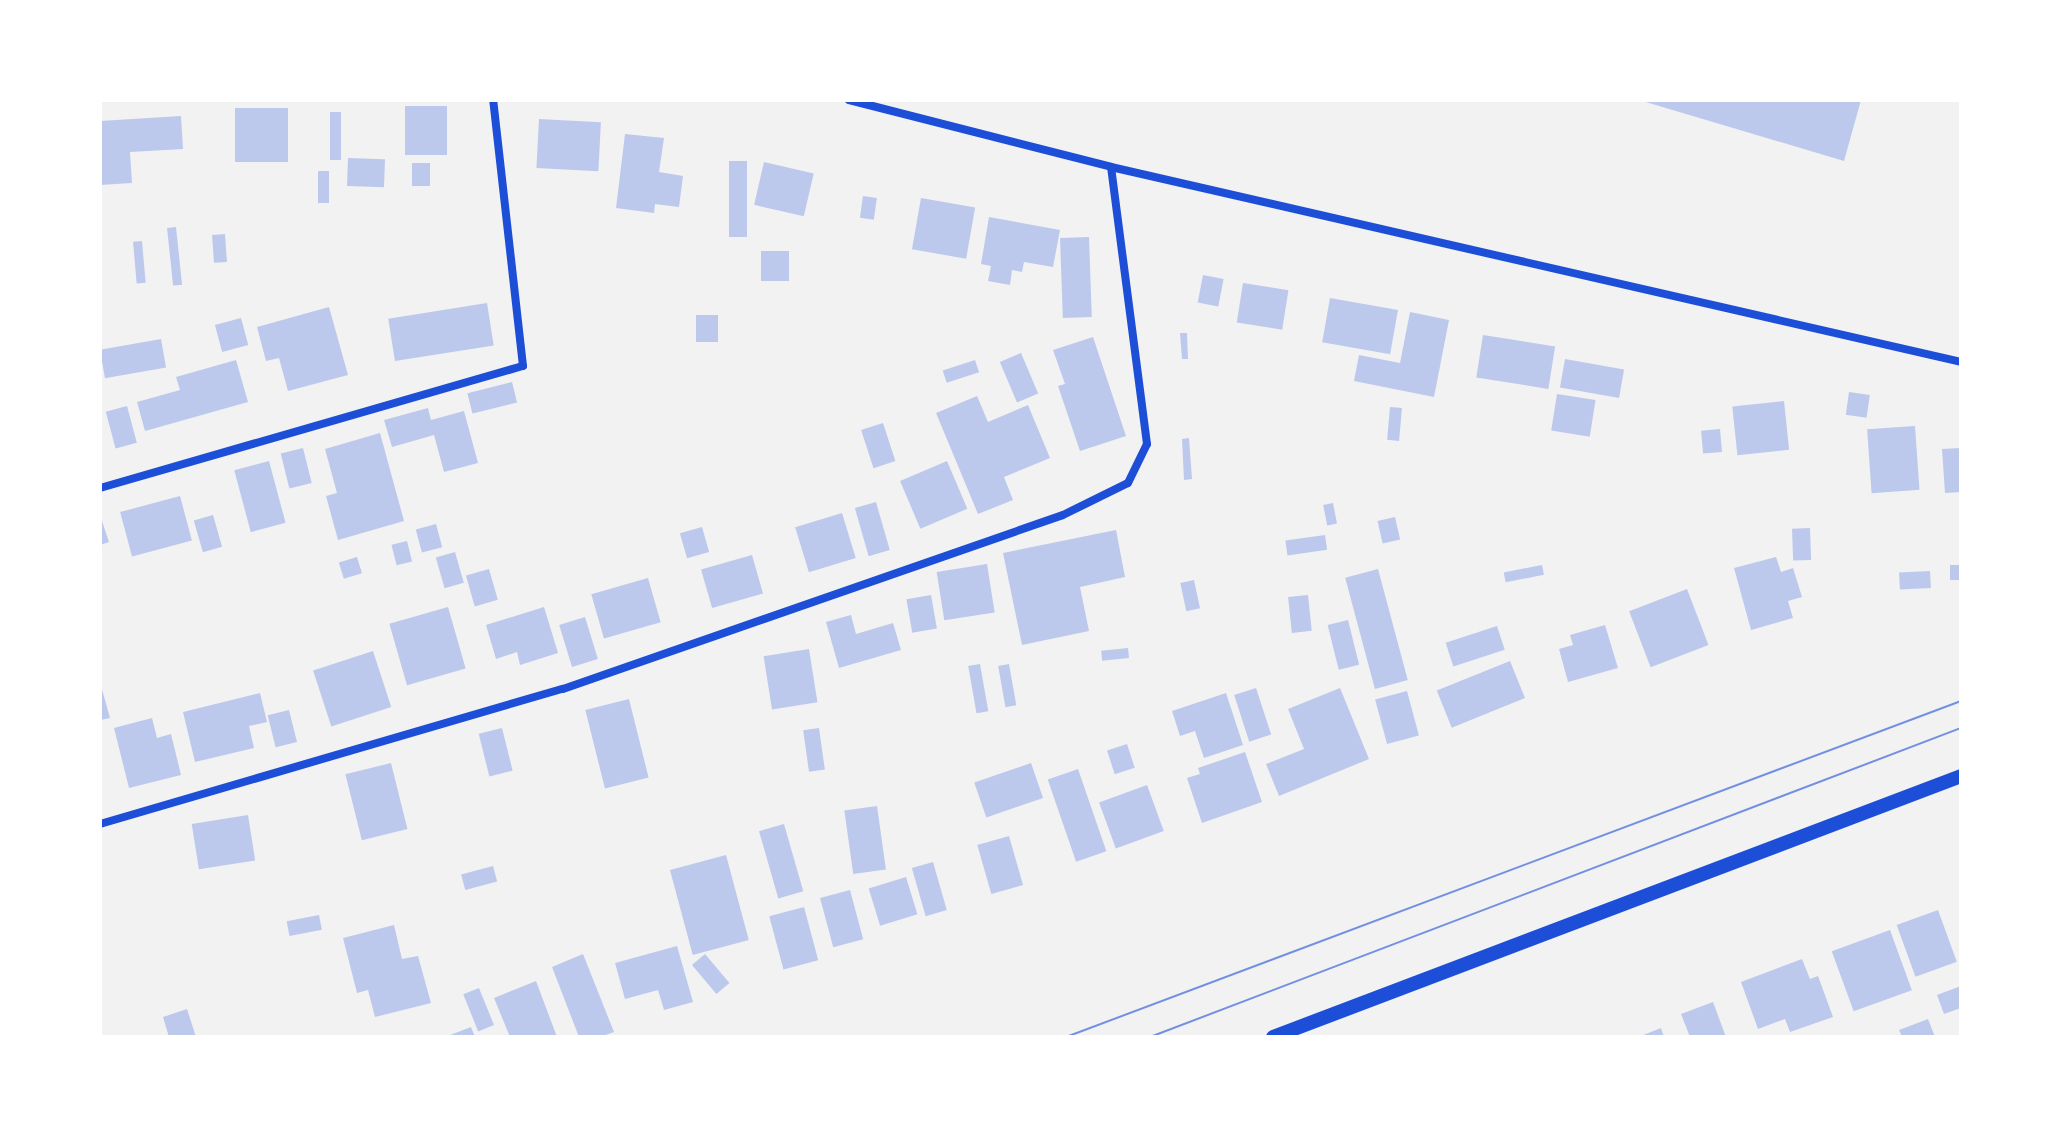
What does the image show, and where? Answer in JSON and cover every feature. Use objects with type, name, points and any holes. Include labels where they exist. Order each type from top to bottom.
[{"type":"street","points":[[100,488],[523,366],[493,100]]},
{"type":"street","points":[[849,100],[1111,167],[1961,362]]},
{"type":"street","points":[[100,824],[563,689],[1063,515],[1128,483],[1147,444],[1111,167]]},
{"type":"street","points":[[1273,1037],[1961,776]]},
{"type":"building","points":[[1639,100],[1861,100],[1844,161]]},
{"type":"building","points":[[405,106],[447,106],[447,155],[405,155]]},
{"type":"building","points":[[235,108],[288,108],[288,162],[235,162]]},
{"type":"building","points":[[330,112],[341,112],[341,160],[330,160]]},
{"type":"building","points":[[181,116],[183,149],[130,152],[132,183],[100,185],[100,121]]},
{"type":"building","points":[[539,119],[601,122],[598,171],[536,168]]},
{"type":"building","points":[[625,134],[664,138],[659,172],[683,176],[679,207],[655,204],[654,213],[616,208]]},
{"type":"building","points":[[348,158],[385,159],[384,187],[347,186]]},
{"type":"building","points":[[729,161],[747,161],[747,237],[729,237]]},
{"type":"building","points":[[764,162],[814,173],[804,216],[754,205]]},
{"type":"building","points":[[412,163],[430,163],[430,186],[412,186]]},
{"type":"building","points":[[318,171],[329,171],[329,203],[318,203]]},
{"type":"building","points":[[863,196],[877,198],[874,220],[860,218]]},
{"type":"building","points":[[921,198],[975,208],[966,259],[912,249]]},
{"type":"building","points":[[989,217],[1060,230],[1053,267],[1024,262],[1022,272],[1012,270],[1010,285],[988,281],[991,266],[981,264]]},
{"type":"building","points":[[176,227],[182,285],[173,286],[167,228]]},
{"type":"building","points":[[225,234],[227,262],[214,263],[212,235]]},
{"type":"building","points":[[1089,237],[1092,317],[1063,318],[1060,238]]},
{"type":"building","points":[[142,241],[146,283],[137,284],[133,242]]},
{"type":"building","points":[[761,251],[789,251],[789,281],[761,281]]},
{"type":"building","points":[[1203,275],[1224,279],[1218,306],[1198,302]]},
{"type":"building","points":[[1243,283],[1288,290],[1282,330],[1237,323]]},
{"type":"building","points":[[1330,298],[1398,310],[1390,354],[1322,342]]},
{"type":"building","points":[[487,303],[494,345],[395,361],[388,319]]},
{"type":"building","points":[[329,307],[348,375],[288,391],[279,358],[266,361],[257,327]]},
{"type":"building","points":[[1410,312],[1449,320],[1434,397],[1354,381],[1359,355],[1400,363]]},
{"type":"building","points":[[696,315],[718,315],[718,342],[696,342]]},
{"type":"building","points":[[241,318],[248,345],[222,352],[215,325]]},
{"type":"building","points":[[1180,333],[1187,333],[1188,359],[1182,359]]},
{"type":"building","points":[[1483,335],[1555,346],[1548,389],[1476,377]]},
{"type":"building","points":[[1093,337],[1126,436],[1080,451],[1058,386],[1065,384],[1053,350]]},
{"type":"building","points":[[161,339],[166,368],[105,378],[100,350]]},
{"type":"building","points":[[1021,353],[1038,394],[1017,402],[1000,362]]},
{"type":"building","points":[[1565,359],[1624,369],[1619,398],[1560,388]]},
{"type":"building","points":[[236,360],[248,402],[145,431],[137,402],[180,390],[176,377]]},
{"type":"building","points":[[975,360],[979,372],[947,383],[943,371]]},
{"type":"building","points":[[512,382],[517,402],[472,414],[467,393]]},
{"type":"building","points":[[1849,392],[1870,395],[1867,418],[1846,415]]},
{"type":"building","points":[[1557,394],[1596,400],[1590,437],[1551,431]]},
{"type":"building","points":[[977,396],[988,422],[1028,405],[1050,458],[1004,477],[1013,500],[978,514],[936,413]]},
{"type":"building","points":[[1784,401],[1789,450],[1737,455],[1732,406]]},
{"type":"building","points":[[127,406],[137,443],[116,448],[106,412]]},
{"type":"building","points":[[1390,407],[1402,408],[1399,441],[1387,440]]},
{"type":"building","points":[[428,408],[431,420],[464,411],[478,463],[444,472],[434,435],[392,447],[384,420]]},
{"type":"building","points":[[883,423],[895,461],[873,468],[861,430]]},
{"type":"building","points":[[1915,426],[1919,490],[1872,493],[1867,429]]},
{"type":"building","points":[[1720,429],[1722,452],[1703,454],[1701,431]]},
{"type":"building","points":[[380,433],[404,521],[338,540],[326,496],[337,493],[325,449]]},
{"type":"building","points":[[1189,438],[1192,479],[1184,480],[1182,439]]},
{"type":"building","points":[[303,448],[312,483],[289,488],[281,454]]},
{"type":"building","points":[[1961,448],[1961,492],[1945,493],[1942,449]]},
{"type":"building","points":[[269,461],[286,523],[251,532],[234,470]]},
{"type":"building","points":[[947,461],[967,509],[920,529],[900,481]]},
{"type":"building","points":[[180,496],[192,540],[132,556],[120,512]]},
{"type":"building","points":[[876,502],[890,550],[869,556],[855,508]]},
{"type":"building","points":[[1333,503],[1337,524],[1327,526],[1323,505]]},
{"type":"building","points":[[842,513],[856,558],[809,572],[795,527]]},
{"type":"building","points":[[100,515],[109,542],[100,545]]},
{"type":"building","points":[[213,515],[222,547],[203,552],[194,521]]},
{"type":"building","points":[[1395,517],[1400,539],[1383,543],[1377,521]]},
{"type":"building","points":[[436,524],[442,547],[422,553],[416,529]]},
{"type":"building","points":[[702,527],[709,552],[687,558],[680,533]]},
{"type":"building","points":[[1810,528],[1811,560],[1793,561],[1792,529]]},
{"type":"building","points":[[1116,530],[1125,577],[1080,587],[1089,631],[1022,645],[1003,553]]},
{"type":"building","points":[[1325,535],[1327,550],[1287,555],[1285,541]]},
{"type":"building","points":[[407,541],[412,561],[397,565],[391,545]]},
{"type":"building","points":[[455,552],[464,583],[445,588],[436,558]]},
{"type":"building","points":[[752,555],[763,593],[712,608],[701,570]]},
{"type":"building","points":[[357,557],[362,573],[344,579],[339,563]]},
{"type":"building","points":[[1776,557],[1781,572],[1793,568],[1802,597],[1788,601],[1793,618],[1751,630],[1734,568]]},
{"type":"building","points":[[987,564],[995,612],[944,620],[937,572]]},
{"type":"building","points":[[1542,565],[1544,575],[1506,582],[1504,572]]},
{"type":"building","points":[[1950,565],[1961,565],[1961,580],[1950,580]]},
{"type":"building","points":[[489,569],[498,600],[475,606],[466,576]]},
{"type":"building","points":[[1378,569],[1408,680],[1375,689],[1345,578]]},
{"type":"building","points":[[1930,571],[1931,588],[1900,590],[1899,573]]},
{"type":"building","points":[[648,578],[661,622],[604,638],[591,594]]},
{"type":"building","points":[[1194,580],[1200,608],[1186,611],[1180,583]]},
{"type":"building","points":[[1687,589],[1709,645],[1651,667],[1629,611]]},
{"type":"building","points":[[931,595],[937,628],[912,633],[906,599]]},
{"type":"building","points":[[1308,595],[1312,631],[1292,633],[1288,597]]},
{"type":"building","points":[[448,607],[466,669],[407,685],[389,624]]},
{"type":"building","points":[[544,607],[558,653],[520,665],[517,652],[496,659],[486,625]]},
{"type":"building","points":[[851,615],[856,634],[893,623],[901,650],[839,668],[826,622]]},
{"type":"building","points":[[585,617],[598,659],[572,667],[559,625]]},
{"type":"building","points":[[1348,620],[1359,665],[1339,670],[1328,625]]},
{"type":"building","points":[[1605,625],[1618,668],[1568,682],[1559,649],[1573,645],[1570,635]]},
{"type":"building","points":[[1497,626],[1505,650],[1453,666],[1446,643]]},
{"type":"building","points":[[1128,648],[1129,658],[1102,661],[1101,651]]},
{"type":"building","points":[[809,649],[817,702],[772,710],[764,656]]},
{"type":"building","points":[[373,651],[391,707],[331,727],[313,670]]},
{"type":"building","points":[[1510,661],[1525,698],[1452,728],[1437,691]]},
{"type":"building","points":[[980,664],[988,711],[977,713],[968,666]]},
{"type":"building","points":[[1009,664],[1016,705],[1005,707],[998,666]]},
{"type":"building","points":[[100,682],[110,718],[100,720]]},
{"type":"building","points":[[1256,688],[1271,735],[1249,742],[1234,695]]},
{"type":"building","points":[[1340,688],[1369,759],[1279,796],[1266,764],[1304,749],[1288,709]]},
{"type":"building","points":[[1407,691],[1419,735],[1387,744],[1375,700]]},
{"type":"building","points":[[260,693],[267,722],[249,726],[254,748],[195,762],[183,712]]},
{"type":"building","points":[[1226,693],[1243,745],[1204,758],[1195,731],[1180,736],[1172,711]]},
{"type":"building","points":[[629,699],[649,778],[605,788],[585,710]]},
{"type":"building","points":[[289,710],[297,742],[276,747],[268,715]]},
{"type":"building","points":[[152,718],[157,738],[171,734],[181,775],[129,788],[114,728]]},
{"type":"building","points":[[502,728],[513,771],[489,776],[479,734]]},
{"type":"building","points":[[819,728],[825,770],[809,772],[803,730]]},
{"type":"building","points":[[1127,744],[1135,768],[1115,774],[1107,750]]},
{"type":"building","points":[[1245,752],[1262,802],[1202,823],[1187,778],[1200,774],[1198,768]]},
{"type":"building","points":[[391,763],[407,829],[362,840],[345,774]]},
{"type":"building","points":[[1031,763],[1043,798],[986,818],[974,783]]},
{"type":"building","points":[[1078,769],[1106,851],[1076,862],[1048,779]]},
{"type":"building","points":[[1147,785],[1164,831],[1116,848],[1099,802]]},
{"type":"building","points":[[877,806],[886,869],[853,874],[844,811]]},
{"type":"building","points":[[248,815],[255,860],[199,869],[192,824]]},
{"type":"building","points":[[784,824],[803,891],[778,898],[759,831]]},
{"type":"building","points":[[1009,836],[1023,885],[991,894],[977,845]]},
{"type":"building","points":[[726,855],[749,940],[693,955],[670,870]]},
{"type":"building","points":[[933,862],[947,910],[926,916],[912,868]]},
{"type":"building","points":[[493,866],[497,881],[465,890],[461,875]]},
{"type":"building","points":[[906,877],[917,914],[880,926],[869,888]]},
{"type":"building","points":[[850,890],[863,939],[833,947],[820,898]]},
{"type":"building","points":[[804,907],[818,960],[783,969],[769,916]]},
{"type":"building","points":[[1938,910],[1957,962],[1915,977],[1897,925]]},
{"type":"building","points":[[319,915],[322,930],[289,936],[287,921]]},
{"type":"building","points":[[394,925],[402,959],[418,956],[431,1003],[375,1017],[368,990],[357,993],[343,938]]},
{"type":"building","points":[[1890,930],[1912,990],[1854,1011],[1832,951]]},
{"type":"building","points":[[677,946],[693,1002],[664,1010],[658,990],[625,999],[615,963]]},
{"type":"building","points":[[583,954],[614,1032],[600,1037],[579,1037],[552,967]]},
{"type":"building","points":[[705,954],[729,983],[716,994],[692,965]]},
{"type":"building","points":[[1802,959],[1810,979],[1818,976],[1833,1017],[1790,1032],[1785,1019],[1758,1029],[1741,982]]},
{"type":"building","points":[[536,981],[557,1037],[510,1037],[494,998]]},
{"type":"building","points":[[1961,986],[1961,1008],[1944,1014],[1937,995]]},
{"type":"building","points":[[479,988],[494,1025],[478,1031],[463,994]]},
{"type":"building","points":[[1713,1002],[1726,1037],[1690,1037],[1681,1014]]},
{"type":"building","points":[[187,1009],[196,1037],[169,1037],[163,1017]]},
{"type":"building","points":[[1928,1019],[1935,1037],[1902,1037],[1899,1030]]},
{"type":"building","points":[[471,1027],[475,1037],[445,1037]]},
{"type":"building","points":[[1661,1028],[1664,1037],[1638,1037]]},
{"type":"tram line","points":[[1066,1037],[1961,701]]},
{"type":"tram line","points":[[1150,1037],[1961,728]]}]
